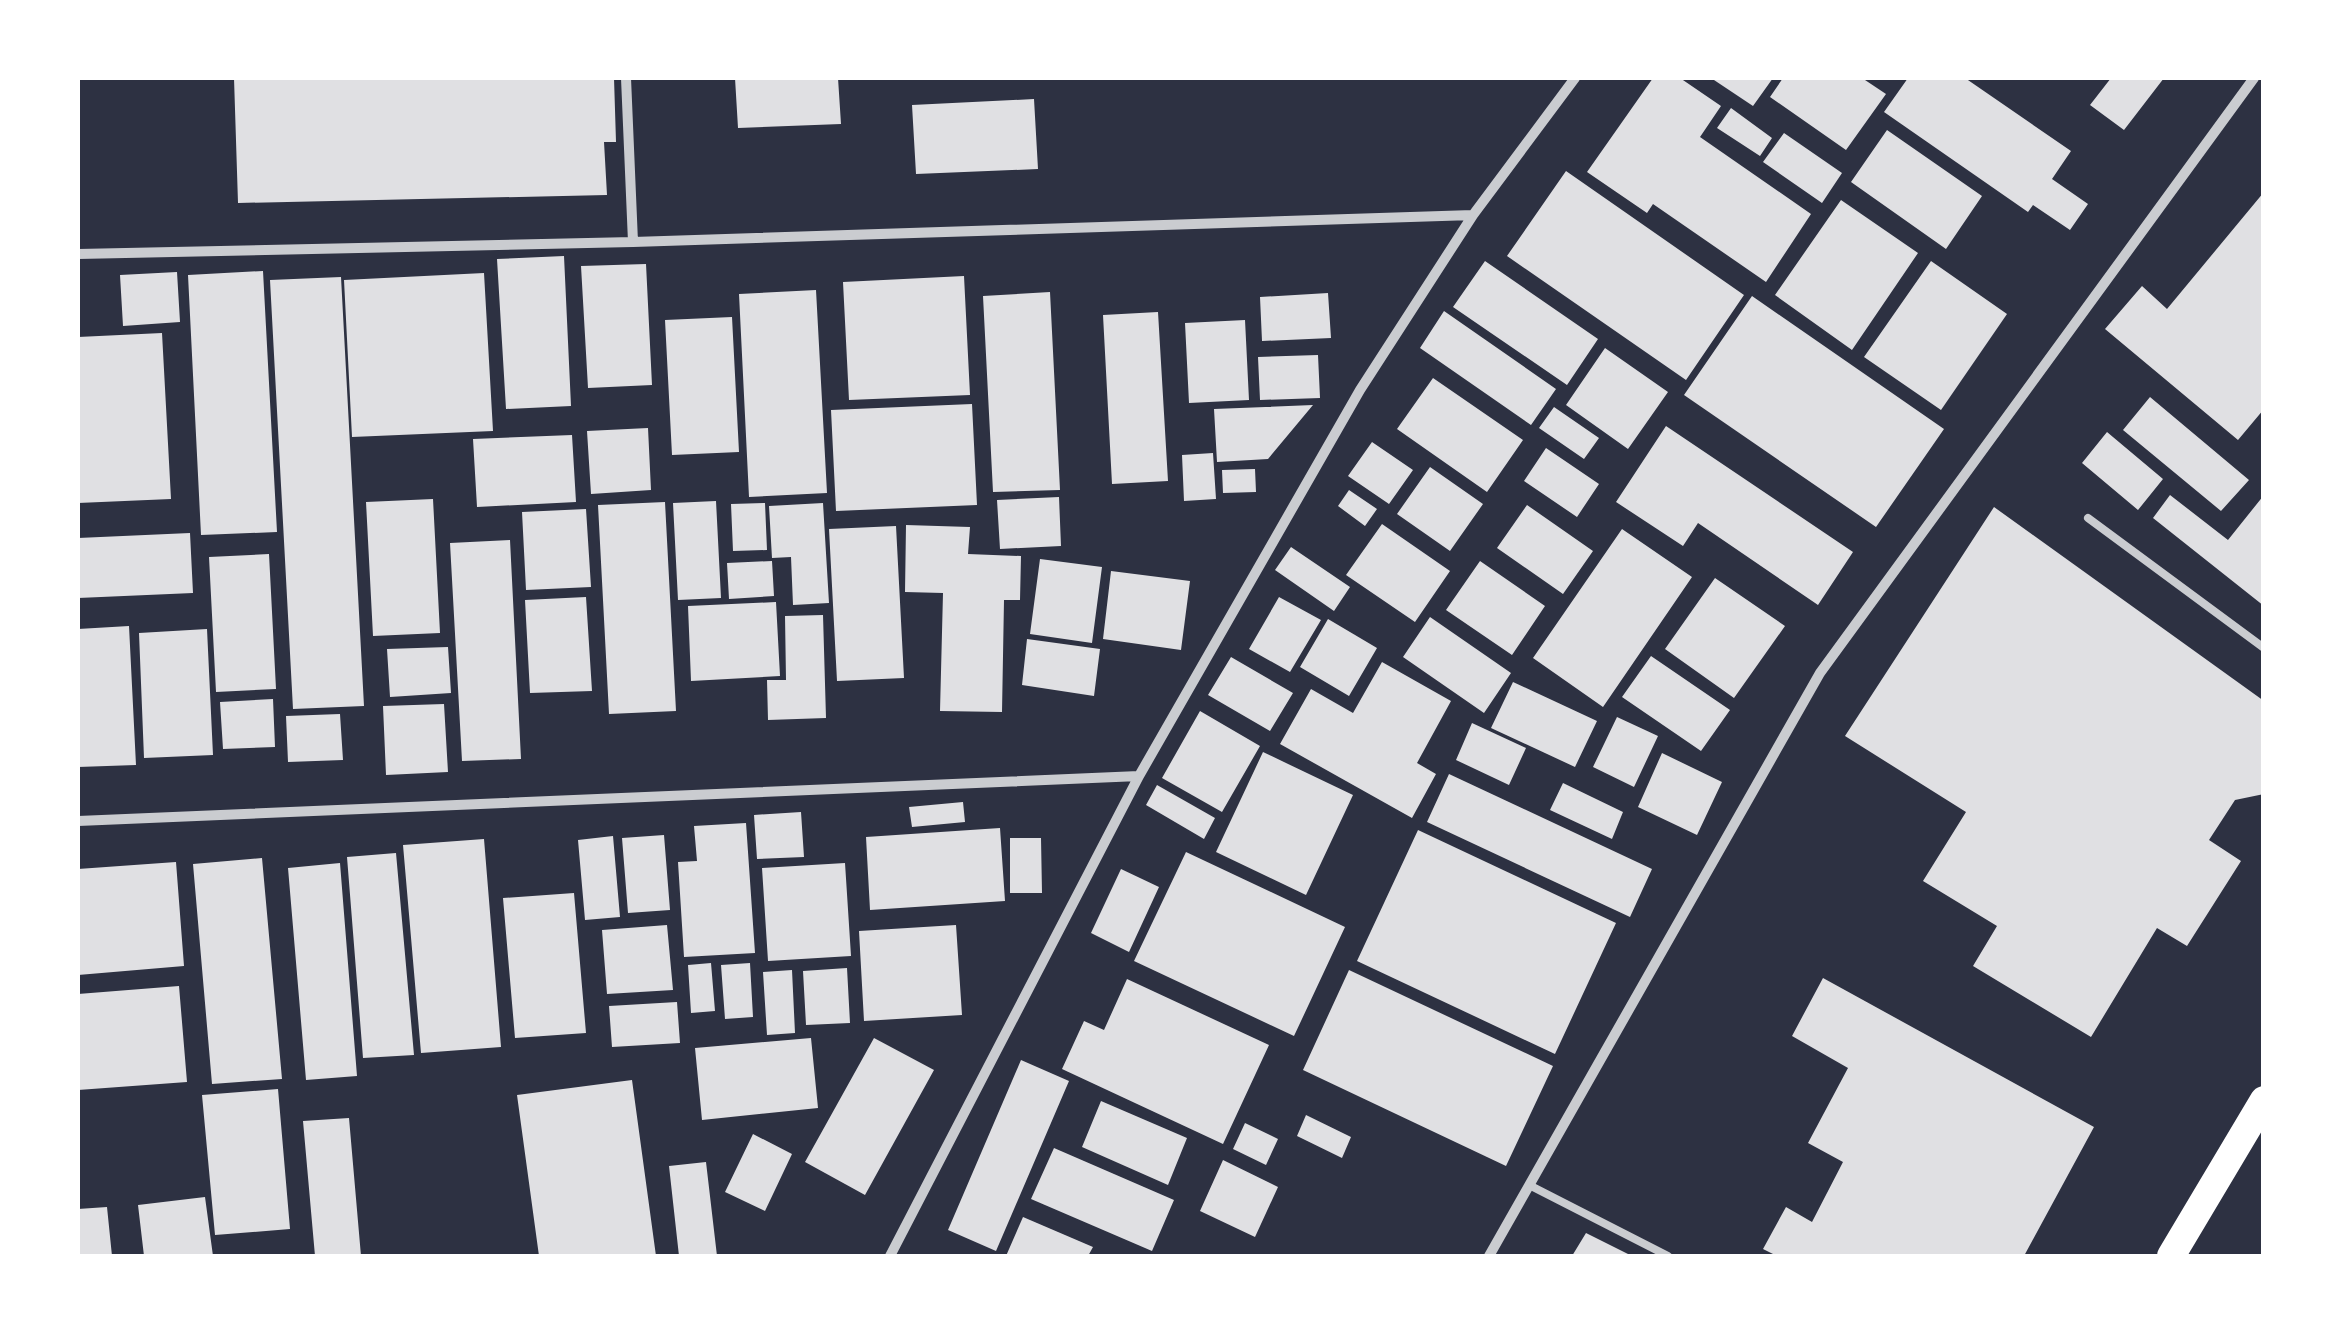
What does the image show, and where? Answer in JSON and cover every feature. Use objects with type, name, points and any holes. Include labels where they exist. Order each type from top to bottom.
[{"type":"highway","points":[[2171,1256],[2264,1100]]},
{"type":"street","points":[[626,78],[633,242]]},
{"type":"street","points":[[890,1256],[1139,776],[1360,390],[1473,215],[1574,78]]},
{"type":"street","points":[[1489,1256],[1820,673],[2254,78]]},
{"type":"street","points":[[78,254],[633,242],[1473,215]]},
{"type":"street","points":[[78,821],[1139,776]]},
{"type":"lane","points":[[2088,518],[2264,648]]},
{"type":"lane","points":[[1529,1185],[1668,1256]]},
{"type":"building","points":[[234,78],[614,78],[616,142],[604,142],[607,195],[238,203]]},
{"type":"building","points":[[735,78],[838,78],[841,124],[738,128]]},
{"type":"building","points":[[1653,78],[1680,78],[1721,106],[1700,137],[1811,214],[1766,282],[1653,204],[1647,213],[1587,172]]},
{"type":"building","points":[[1711,78],[1773,78],[1753,106]]},
{"type":"building","points":[[1783,78],[1862,78],[1886,94],[1846,150],[1770,97]]},
{"type":"building","points":[[1908,78],[1965,78],[2071,151],[2052,179],[2088,204],[2070,230],[2033,205],[2028,212],[1884,112]]},
{"type":"building","points":[[2111,78],[2164,78],[2124,130],[2090,105]]},
{"type":"building","points":[[1034,99],[1038,169],[916,174],[912,105]]},
{"type":"building","points":[[1731,108],[1772,138],[1760,156],[1717,128]]},
{"type":"building","points":[[1887,130],[1982,196],[1946,249],[1851,182]]},
{"type":"building","points":[[1784,133],[1842,173],[1822,203],[1763,162]]},
{"type":"building","points":[[1566,171],[1744,295],[1686,380],[1507,256]]},
{"type":"building","points":[[2264,192],[2264,409],[2238,440],[2105,329],[2142,286],[2167,309]]},
{"type":"building","points":[[1841,200],[1918,253],[1852,350],[1775,295]]},
{"type":"building","points":[[564,256],[571,406],[506,409],[497,259]]},
{"type":"building","points":[[1485,261],[1598,339],[1567,385],[1453,307]]},
{"type":"building","points":[[1931,261],[2007,314],[1941,410],[1864,357]]},
{"type":"building","points":[[646,264],[652,385],[588,388],[581,266]]},
{"type":"building","points":[[263,271],[277,532],[201,535],[188,275]]},
{"type":"building","points":[[177,272],[180,322],[123,326],[120,275]]},
{"type":"building","points":[[484,273],[493,431],[352,437],[344,280]]},
{"type":"building","points":[[964,276],[970,395],[849,400],[843,282]]},
{"type":"building","points":[[341,277],[364,706],[293,709],[270,280]]},
{"type":"building","points":[[816,290],[827,493],[749,497],[739,294]]},
{"type":"building","points":[[1050,292],[1060,490],[993,492],[983,296]]},
{"type":"building","points":[[1328,293],[1331,338],[1262,341],[1260,297]]},
{"type":"building","points":[[1752,296],[1944,429],[1876,527],[1684,395]]},
{"type":"building","points":[[1444,311],[1556,389],[1531,425],[1420,348]]},
{"type":"building","points":[[1158,312],[1168,481],[1112,484],[1103,315]]},
{"type":"building","points":[[732,317],[739,452],[672,455],[665,320]]},
{"type":"building","points":[[1245,320],[1249,400],[1189,403],[1185,323]]},
{"type":"building","points":[[162,333],[171,499],[78,503],[78,337]]},
{"type":"building","points":[[1605,348],[1668,392],[1628,449],[1566,405]]},
{"type":"building","points":[[1318,355],[1320,398],[1260,400],[1258,357]]},
{"type":"building","points":[[1433,378],[1523,440],[1487,492],[1397,429]]},
{"type":"building","points":[[2150,397],[2249,480],[2221,511],[2123,430]]},
{"type":"building","points":[[972,404],[977,505],[836,511],[831,410]]},
{"type":"building","points":[[1313,405],[1268,459],[1217,462],[1214,409]]},
{"type":"building","points":[[1554,407],[1599,438],[1584,459],[1539,428]]},
{"type":"building","points":[[1666,426],[1853,552],[1818,605],[1698,523],[1683,546],[1616,502]]},
{"type":"building","points":[[648,428],[651,490],[591,494],[587,431]]},
{"type":"building","points":[[2107,432],[2163,479],[2138,510],[2082,463]]},
{"type":"building","points":[[572,435],[576,502],[477,507],[473,439]]},
{"type":"building","points":[[1372,442],[1413,470],[1389,504],[1348,476]]},
{"type":"building","points":[[1546,448],[1599,484],[1577,517],[1524,481]]},
{"type":"building","points":[[1213,453],[1216,499],[1184,501],[1182,455]]},
{"type":"building","points":[[1430,467],[1483,504],[1450,551],[1397,514]]},
{"type":"building","points":[[1255,469],[1256,492],[1223,493],[1222,470]]},
{"type":"building","points":[[1349,490],[1377,509],[1365,526],[1338,506]]},
{"type":"building","points":[[2170,495],[2228,540],[2264,495],[2264,606],[2153,518]]},
{"type":"building","points":[[1059,497],[1061,546],[1000,549],[997,500]]},
{"type":"building","points":[[433,499],[440,633],[373,636],[366,502]]},
{"type":"building","points":[[716,501],[721,598],[678,600],[673,503]]},
{"type":"building","points":[[665,502],[676,711],[609,714],[598,505]]},
{"type":"building","points":[[765,503],[767,550],[733,551],[731,504]]},
{"type":"building","points":[[823,503],[829,603],[793,605],[791,557],[772,558],[769,506]]},
{"type":"building","points":[[1527,505],[1593,551],[1563,594],[1497,548]]},
{"type":"building","points":[[1994,507],[2264,701],[2264,794],[2235,800],[2209,840],[2241,861],[2187,946],[2157,928],[2091,1037],[1973,966],[1997,926],[1923,881],[1966,812],[1845,736]]},
{"type":"building","points":[[586,509],[591,587],[526,590],[522,512]]},
{"type":"building","points":[[1382,524],[1450,571],[1415,622],[1346,575]]},
{"type":"building","points":[[906,525],[970,527],[968,554],[1021,556],[1020,600],[1004,600],[1002,712],[940,711],[943,593],[905,592]]},
{"type":"building","points":[[896,526],[904,678],[837,681],[829,529]]},
{"type":"building","points":[[1622,529],[1692,577],[1603,707],[1533,658]]},
{"type":"building","points":[[190,533],[193,593],[78,598],[78,538]]},
{"type":"building","points":[[510,540],[521,759],[462,761],[450,543]]},
{"type":"building","points":[[1291,547],[1350,587],[1334,611],[1275,570]]},
{"type":"building","points":[[269,554],[276,689],[216,692],[209,557]]},
{"type":"building","points":[[1040,559],[1102,567],[1092,643],[1030,634]]},
{"type":"building","points":[[772,561],[774,596],[729,599],[727,563]]},
{"type":"building","points":[[1480,561],[1545,606],[1512,655],[1446,610]]},
{"type":"building","points":[[1111,571],[1190,581],[1181,650],[1103,639]]},
{"type":"building","points":[[1715,578],[1785,626],[1734,698],[1665,649]]},
{"type":"building","points":[[586,597],[592,691],[530,693],[525,600]]},
{"type":"building","points":[[1279,597],[1321,620],[1290,672],[1249,649]]},
{"type":"building","points":[[776,602],[780,676],[691,681],[688,606]]},
{"type":"building","points":[[823,615],[826,718],[768,720],[767,680],[786,680],[785,616]]},
{"type":"building","points":[[1430,617],[1511,673],[1484,713],[1403,657]]},
{"type":"building","points":[[1328,619],[1377,648],[1349,696],[1300,667]]},
{"type":"building","points":[[129,626],[136,765],[78,767],[78,629]]},
{"type":"building","points":[[207,629],[213,755],[144,758],[139,633]]},
{"type":"building","points":[[1027,639],[1100,649],[1094,696],[1022,685]]},
{"type":"building","points":[[448,647],[451,693],[390,697],[387,649]]},
{"type":"building","points":[[1651,656],[1730,710],[1701,751],[1622,697]]},
{"type":"building","points":[[1231,657],[1293,693],[1270,731],[1208,695]]},
{"type":"building","points":[[1382,662],[1451,701],[1417,763],[1436,774],[1412,818],[1280,744],[1311,689],[1353,713]]},
{"type":"building","points":[[1513,682],[1597,721],[1575,767],[1491,728]]},
{"type":"building","points":[[273,699],[275,747],[223,749],[220,702]]},
{"type":"building","points":[[444,704],[448,772],[386,775],[383,706]]},
{"type":"building","points":[[1200,711],[1260,746],[1222,812],[1162,778]]},
{"type":"building","points":[[340,714],[343,760],[288,762],[286,716]]},
{"type":"building","points":[[1617,717],[1658,736],[1634,787],[1593,767]]},
{"type":"building","points":[[1472,723],[1526,748],[1509,785],[1456,760]]},
{"type":"building","points":[[1263,752],[1353,795],[1306,895],[1216,852]]},
{"type":"building","points":[[1662,753],[1722,782],[1697,835],[1638,807]]},
{"type":"building","points":[[1449,774],[1652,869],[1630,917],[1427,822]]},
{"type":"building","points":[[1563,783],[1623,812],[1612,839],[1550,810]]},
{"type":"building","points":[[1157,785],[1215,818],[1204,839],[1146,805]]},
{"type":"building","points":[[963,802],[965,822],[912,827],[909,807]]},
{"type":"building","points":[[801,812],[804,857],[757,859],[754,815]]},
{"type":"building","points":[[746,823],[755,953],[684,957],[678,862],[697,861],[694,826]]},
{"type":"building","points":[[1000,828],[1005,901],[870,910],[866,837]]},
{"type":"building","points":[[1418,830],[1616,923],[1555,1054],[1357,961]]},
{"type":"building","points":[[664,835],[670,910],[628,913],[622,838]]},
{"type":"building","points":[[613,836],[620,917],[585,920],[578,840]]},
{"type":"building","points":[[1010,838],[1041,838],[1042,893],[1010,893]]},
{"type":"building","points":[[484,839],[501,1047],[421,1053],[403,845]]},
{"type":"building","points":[[1186,852],[1345,927],[1294,1036],[1134,961]]},
{"type":"building","points":[[396,853],[414,1055],[363,1058],[347,857]]},
{"type":"building","points":[[262,858],[282,1079],[212,1084],[193,864]]},
{"type":"building","points":[[176,862],[184,966],[78,975],[78,869]]},
{"type":"building","points":[[340,863],[357,1076],[306,1080],[288,868]]},
{"type":"building","points":[[845,863],[851,956],[768,961],[762,868]]},
{"type":"building","points":[[1121,869],[1159,887],[1129,952],[1091,933]]},
{"type":"building","points":[[574,893],[586,1033],[515,1038],[503,898]]},
{"type":"building","points":[[667,925],[673,990],[607,994],[602,930]]},
{"type":"building","points":[[956,925],[962,1015],[864,1021],[859,931]]},
{"type":"building","points":[[711,963],[715,1011],[691,1013],[688,965]]},
{"type":"building","points":[[750,963],[753,1017],[725,1019],[721,965]]},
{"type":"building","points":[[847,968],[850,1023],[806,1025],[803,971]]},
{"type":"building","points":[[792,970],[795,1033],[767,1035],[763,972]]},
{"type":"building","points":[[1349,970],[1553,1066],[1506,1166],[1303,1070]]},
{"type":"building","points":[[1823,978],[2094,1127],[2024,1256],[1777,1256],[1763,1249],[1786,1207],[1812,1222],[1843,1162],[1808,1143],[1848,1068],[1792,1036]]},
{"type":"building","points":[[1127,979],[1269,1045],[1223,1144],[1062,1069],[1084,1021],[1104,1030]]},
{"type":"building","points":[[179,986],[187,1082],[78,1090],[78,994]]},
{"type":"building","points":[[677,1002],[680,1043],[612,1047],[609,1006]]},
{"type":"building","points":[[811,1038],[818,1108],[702,1120],[695,1048]]},
{"type":"building","points":[[874,1038],[934,1070],[865,1195],[805,1162]]},
{"type":"building","points":[[1021,1060],[1069,1081],[996,1251],[948,1230]]},
{"type":"building","points":[[632,1080],[656,1256],[539,1256],[517,1095]]},
{"type":"building","points":[[278,1089],[290,1229],[215,1235],[202,1095]]},
{"type":"building","points":[[1101,1101],[1187,1138],[1168,1185],[1082,1147]]},
{"type":"building","points":[[1306,1115],[1351,1137],[1342,1158],[1297,1136]]},
{"type":"building","points":[[349,1118],[361,1256],[315,1256],[303,1121]]},
{"type":"building","points":[[1245,1123],[1278,1139],[1266,1165],[1233,1149]]},
{"type":"building","points":[[753,1134],[792,1154],[765,1211],[725,1192]]},
{"type":"building","points":[[1054,1148],[1174,1200],[1152,1251],[1031,1199]]},
{"type":"building","points":[[1223,1160],[1278,1187],[1255,1237],[1200,1211]]},
{"type":"building","points":[[706,1162],[717,1256],[679,1256],[669,1166]]},
{"type":"building","points":[[205,1197],[213,1256],[144,1256],[138,1205]]},
{"type":"building","points":[[107,1207],[112,1256],[78,1256],[78,1209]]},
{"type":"building","points":[[1023,1217],[1093,1247],[1088,1256],[1006,1256]]},
{"type":"building","points":[[1586,1233],[1632,1256],[1572,1256]]}]
